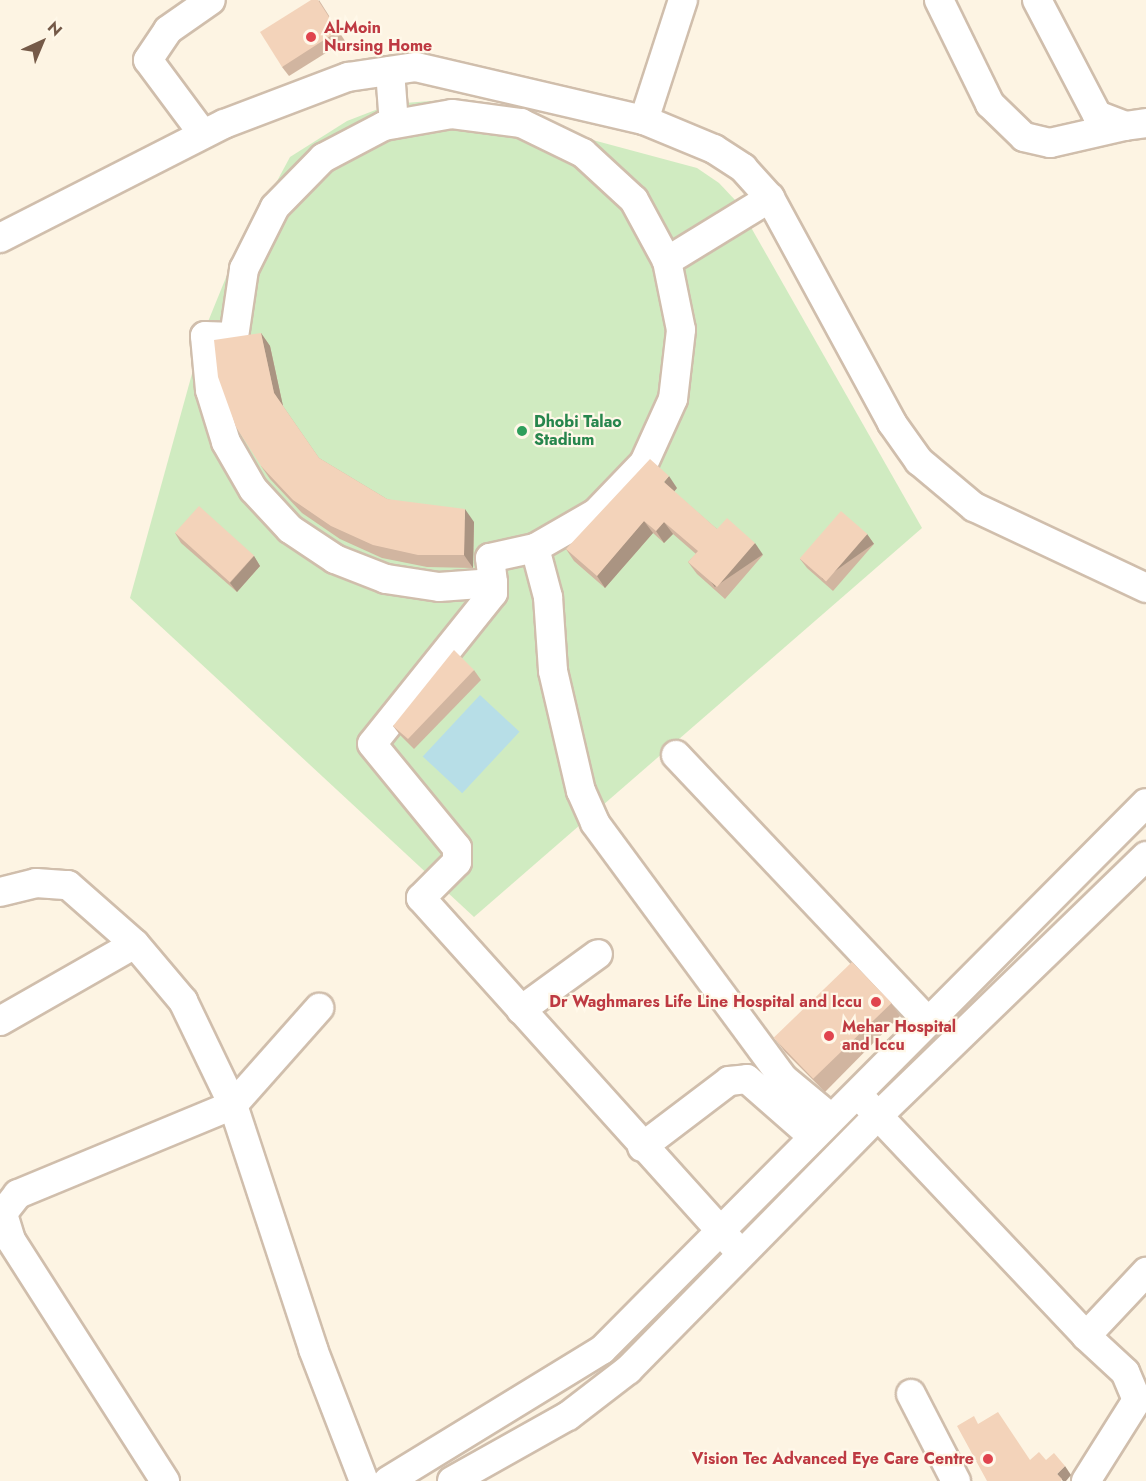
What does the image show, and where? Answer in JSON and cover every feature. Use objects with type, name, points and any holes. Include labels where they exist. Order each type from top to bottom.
[{"type":"street","points":[[202,134],[148,60],[168,30],[211,0]]},
{"type":"street","points":[[645,120],[683,0]]},
{"type":"street","points":[[939,0],[990,104],[1024,137],[1050,143],[1135,125]]},
{"type":"street","points":[[1037,0],[1086,101],[1109,123],[1135,125]]},
{"type":"street","points":[[0,238],[202,134],[348,77],[416,67],[466,76],[645,120],[714,149],[743,168],[770,198],[892,423],[919,461],[974,507],[1146,588]]},
{"type":"street","points":[[390,71],[394,124]]},
{"type":"street","points":[[493,583],[439,587],[386,579],[317,547],[290,529],[253,489],[226,442],[210,390],[205,336],[234,337],[244,269],[275,207],[323,158],[394,124],[452,114],[521,123],[583,153],[634,200],[668,261],[681,330],[673,399],[649,452],[596,513],[536,548],[490,558],[493,583],[493,594],[372,744],[458,848],[457,862],[421,897],[642,1147],[743,1254]]},
{"type":"street","points":[[668,261],[770,198]]},
{"type":"street","points":[[536,548],[548,597],[553,672],[581,791],[595,823],[821,1126]]},
{"type":"street","points":[[676,755],[926,1019]]},
{"type":"street","points":[[388,1481],[602,1350],[721,1232],[926,1019],[1146,803]]},
{"type":"street","points":[[452,1481],[568,1416],[612,1383],[879,1115],[1146,856]]},
{"type":"street","points":[[0,892],[36,883],[68,885],[135,944],[195,1020],[233,1105],[313,1349],[364,1481]]},
{"type":"street","points":[[0,1021],[135,944]]},
{"type":"street","points":[[521,1010],[598,954]]},
{"type":"street","points":[[165,1481],[11,1240],[3,1213],[18,1194],[233,1105],[319,1008]]},
{"type":"street","points":[[642,1147],[729,1081],[747,1079],[821,1126]]},
{"type":"street","points":[[854,1092],[879,1115],[1086,1336],[1125,1372],[1137,1400],[1086,1481]]},
{"type":"street","points":[[1086,1336],[1146,1272]]},
{"type":"street","points":[[911,1395],[956,1481]]},
{"type":"green space","name":"Dhobi Talao Stadium","points":[[444,100],[697,168],[719,183],[736,201],[922,528],[474,917],[130,598],[203,334],[229,270],[290,157],[347,121],[391,104]]},
{"type":"water","points":[[480,695],[519,732],[462,793],[423,756]]},
{"type":"building","points":[[311,0],[318,0],[338,31],[282,67],[260,32]]},
{"type":"building","points":[[261,333],[274,393],[319,458],[387,499],[465,509],[464,555],[418,555],[373,545],[331,526],[293,500],[261,466],[236,427],[218,377],[214,340]]},
{"type":"building","points":[[650,459],[669,476],[664,482],[717,529],[727,518],[755,543],[717,587],[688,562],[698,551],[664,522],[656,531],[644,521],[597,576],[566,549]]},
{"type":"building","points":[[199,506],[254,556],[230,582],[175,533]]},
{"type":"building","points":[[841,511],[867,534],[826,582],[800,559]]},
{"type":"building","points":[[454,650],[474,670],[408,739],[393,726]]},
{"type":"building","points":[[852,962],[892,1003],[813,1079],[774,1038]]},
{"type":"building","points":[[998,1412],[1030,1460],[1039,1452],[1046,1460],[1054,1453],[1065,1466],[1057,1474],[1062,1479],[1061,1481],[987,1481],[957,1426],[974,1416],[978,1424]]},
{"type":"place","name":"Al-Moin Nursing Home","points":[[311,37]]},
{"type":"place","name":"Dhobi Talao Stadium","points":[[522,431]]},
{"type":"place","name":"Dr Waghmares Life Line Hospital and Iccu","points":[[876,1002]]},
{"type":"place","name":"Mehar Hospital and Iccu","points":[[829,1036]]},
{"type":"place","name":"Vision Tec Advanced Eye Care Centre","points":[[988,1459]]}]
